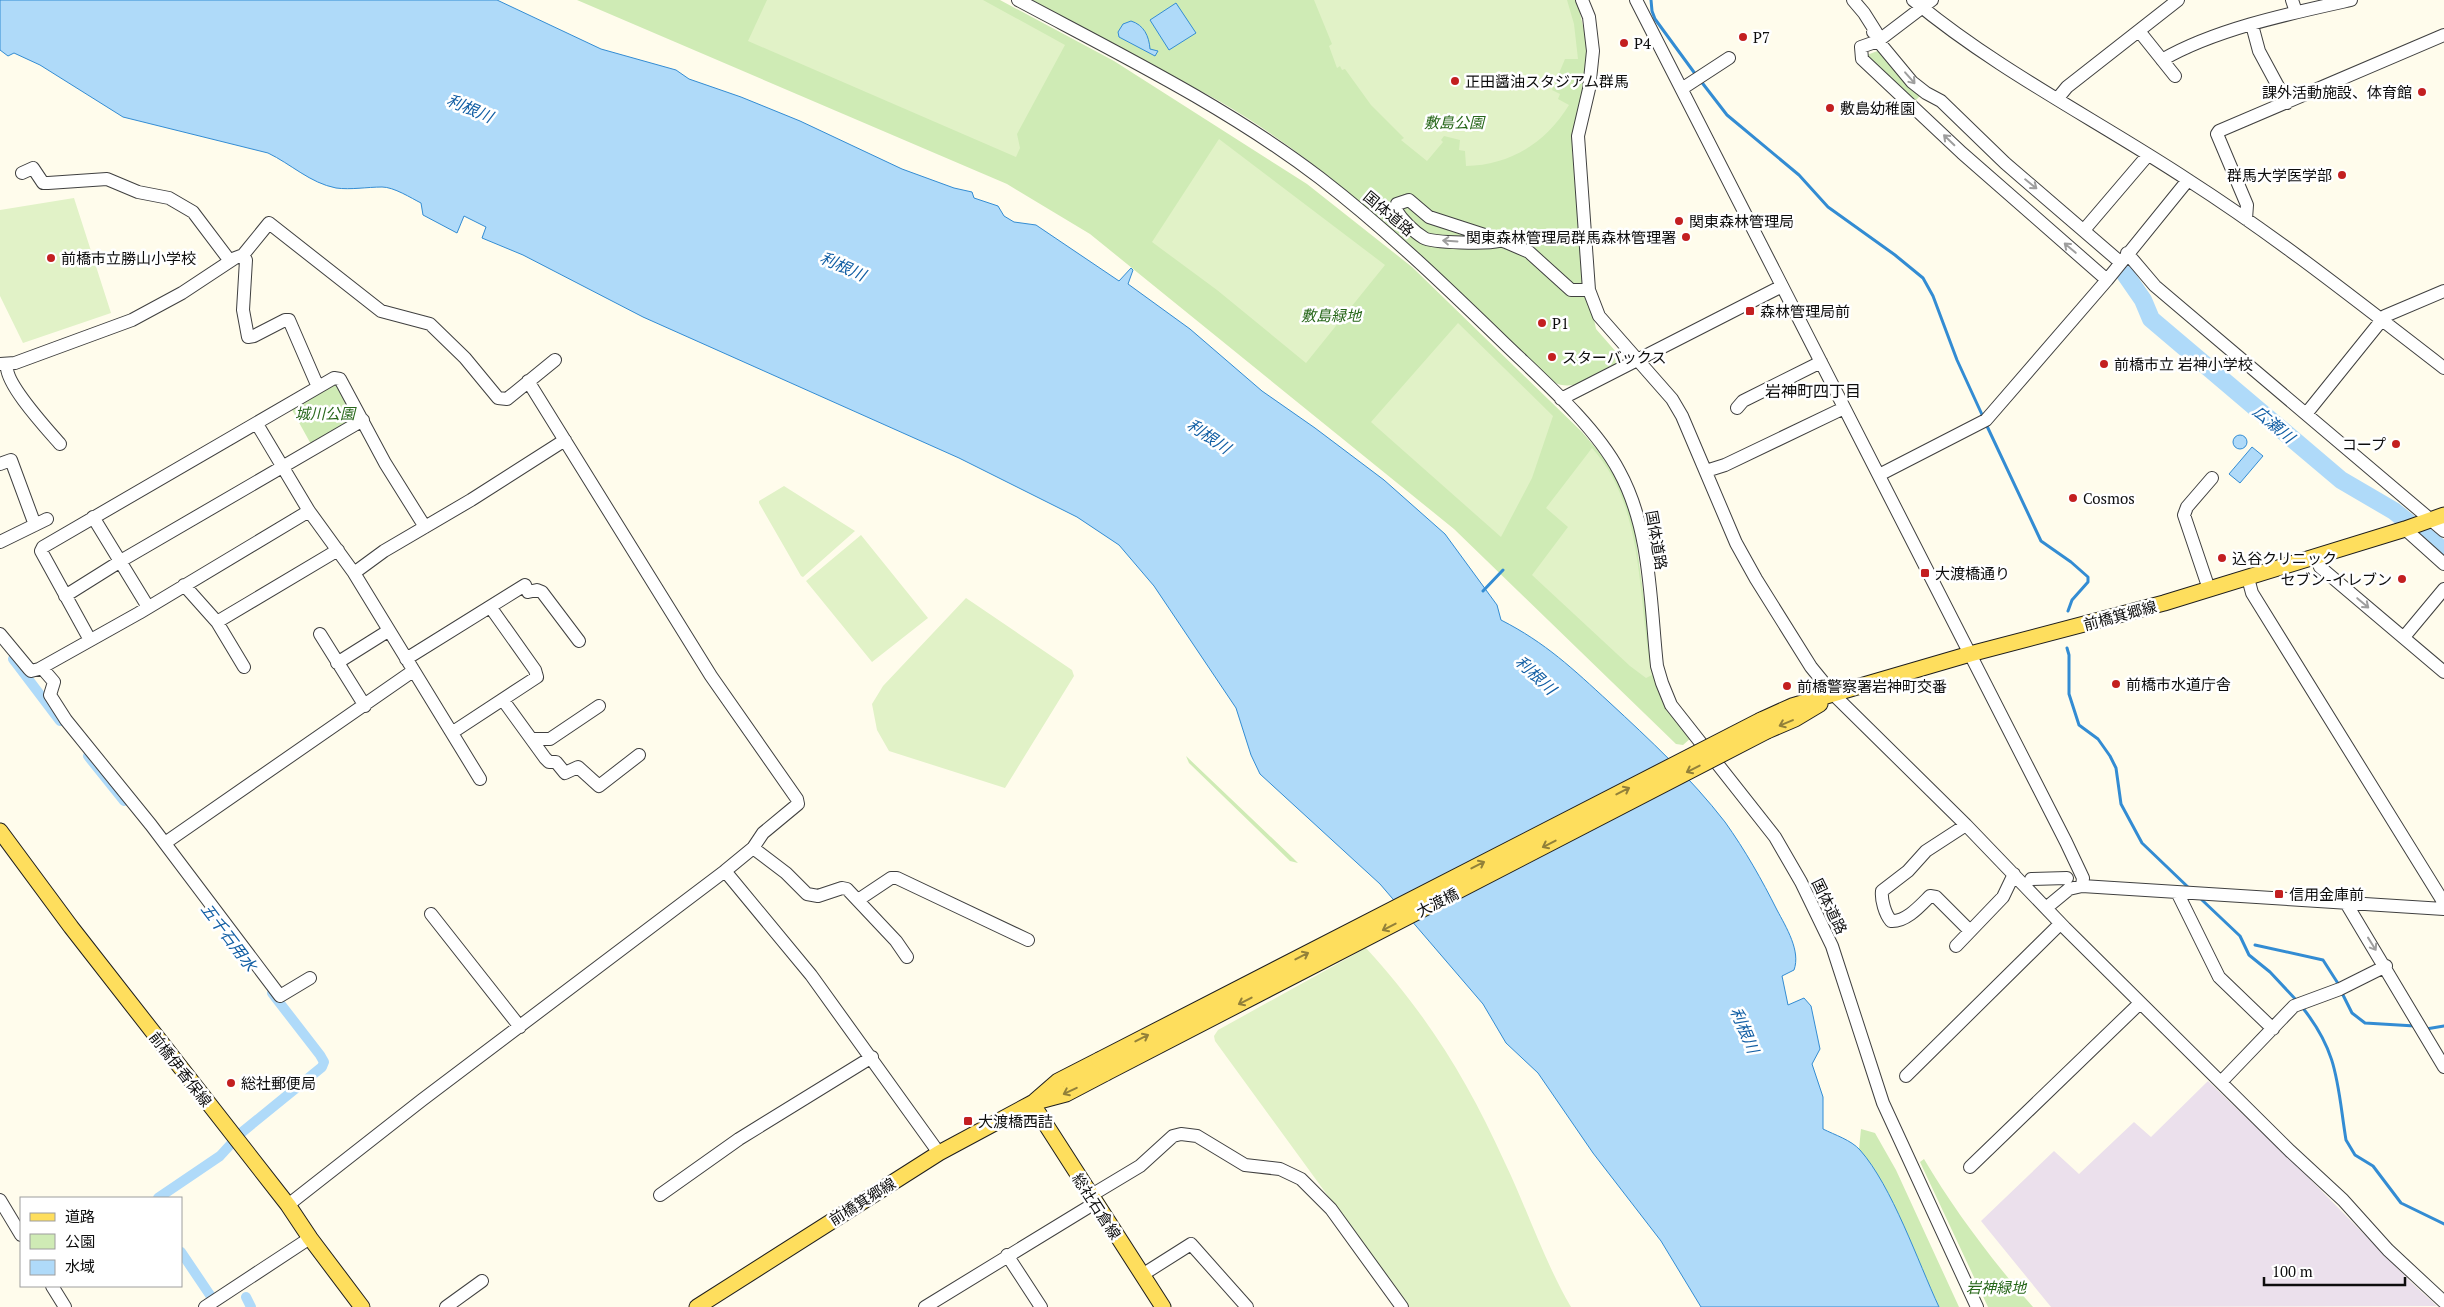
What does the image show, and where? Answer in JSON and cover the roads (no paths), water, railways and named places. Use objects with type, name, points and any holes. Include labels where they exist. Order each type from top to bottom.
[{"type":"main road","name":"前橋箕郷線","points":[[1764,725],[1792,706],[1970,654],[2248,578],[2434,519]]},
{"type":"main road","name":"大渡橋","points":[[1102,1067],[1764,725]]},
{"type":"main road","name":"前橋伊香保線","points":[[0,831],[71,926],[288,1205],[310,1238],[362,1307]]},
{"type":"main road","name":"前橋箕郷線","points":[[698,1307],[939,1153],[1032,1104],[1058,1081],[1102,1067]]},
{"type":"main road","name":"総社石倉線","points":[[1032,1104],[1163,1307]]},
{"type":"street","name":"国体道路","points":[[1018,0],[1225,113],[1319,177],[1398,240],[1562,399],[1604,447],[1619,470],[1631,497],[1643,542],[1657,666],[1671,705],[1775,838],[1801,882],[1832,946],[1883,1103],[1978,1307]]},
{"type":"street","points":[[1582,0],[1589,17],[1593,51],[1589,89],[1578,136],[1589,290],[1599,316],[1672,399],[1682,416],[1736,544],[1811,667],[1833,694],[1966,825],[2060,924],[2343,1200],[2388,1250],[2444,1302]]},
{"type":"street","points":[[1636,0],[1683,88],[2066,842],[2081,874],[2082,886]]},
{"type":"street","points":[[1853,0],[1876,32],[1876,37],[1912,82],[1926,93],[1941,101],[2005,163],[2084,230],[2124,258],[2306,414],[2434,519],[2444,531]]},
{"type":"street","points":[[2058,98],[2067,87],[2178,0]]},
{"type":"street","points":[[2162,60],[2214,37],[2252,25],[2294,6],[2351,0]]},
{"type":"street","points":[[2107,280],[1962,153],[1862,58],[1861,47],[1923,3],[1960,37],[2188,180],[2246,219],[2444,368]]},
{"type":"street","points":[[2252,25],[2259,51],[2287,102]]},
{"type":"street","points":[[2139,31],[2175,76]]},
{"type":"street","points":[[2246,219],[2247,205],[2217,134],[2444,35]]},
{"type":"street","points":[[1683,88],[1729,58]]},
{"type":"street","points":[[2084,230],[2148,155]]},
{"type":"street","points":[[22,173],[33,168],[43,183],[107,179],[138,192],[169,198],[193,212],[230,261]]},
{"type":"street","points":[[1879,475],[1986,420],[2107,280],[2188,180]]},
{"type":"street","points":[[1499,241],[1487,244],[1425,239],[1400,216],[1396,210],[1397,204],[1409,200],[1429,218],[1506,242],[1529,252],[1571,290],[1589,290]]},
{"type":"street","points":[[60,444],[31,411],[4,364],[132,320],[182,293],[230,261],[243,255],[267,223],[272,223],[381,311],[430,324],[464,358],[498,398],[507,399],[555,360]]},
{"type":"street","points":[[243,255],[246,260],[243,310],[248,337],[254,336],[282,321],[289,320],[318,387]]},
{"type":"street","points":[[1562,399],[1782,286]]},
{"type":"street","points":[[2306,414],[2385,316],[2444,290]]},
{"type":"street","points":[[1737,408],[1743,401],[1821,362]]},
{"type":"street","points":[[90,640],[48,565],[42,549],[334,378],[340,378],[364,420],[385,463],[425,527]]},
{"type":"street","points":[[288,1205],[725,871],[753,848],[763,833],[796,806],[797,799],[710,676],[528,381]]},
{"type":"street","points":[[1706,471],[1724,465],[1844,408]]},
{"type":"street","points":[[65,596],[119,562],[364,420]]},
{"type":"street","points":[[257,424],[309,511],[354,573],[480,779]]},
{"type":"street","points":[[354,573],[384,551],[564,440]]},
{"type":"street","points":[[0,464],[11,460],[34,525]]},
{"type":"street","points":[[2209,589],[2184,515],[2187,507],[2212,478]]},
{"type":"street","points":[[0,634],[29,669],[35,671],[148,608],[309,511]]},
{"type":"street","points":[[93,518],[148,608]]},
{"type":"street","points":[[0,542],[46,519]]},
{"type":"street","points":[[2405,529],[2444,564]]},
{"type":"street","points":[[217,622],[338,550]]},
{"type":"street","points":[[2316,557],[2320,567],[2444,672]]},
{"type":"street","points":[[2248,578],[2252,592],[2444,903]]},
{"type":"street","points":[[184,585],[217,622],[244,667]]},
{"type":"street","points":[[406,659],[491,608],[525,585],[528,592],[537,590],[542,592],[579,641]]},
{"type":"street","points":[[2404,637],[2444,589]]},
{"type":"street","points":[[453,732],[535,680],[537,674],[491,608]]},
{"type":"street","points":[[338,663],[388,631]]},
{"type":"street","points":[[320,634],[365,706]]},
{"type":"street","points":[[42,668],[54,682],[50,696],[66,720],[165,843],[280,996],[310,978]]},
{"type":"street","points":[[165,843],[365,706],[413,670]]},
{"type":"street","points":[[503,700],[549,762],[556,762],[564,773],[578,767],[599,786],[639,755]]},
{"type":"street","points":[[532,739],[550,739],[599,706]]},
{"type":"street","points":[[1966,825],[1926,851],[1908,871],[1885,887],[1881,896],[1887,917],[1891,921],[1896,921],[1917,910],[1930,896],[1936,897],[1970,931]]},
{"type":"street","points":[[753,848],[786,873],[806,894],[818,896],[842,888],[851,892],[896,941],[907,957]]},
{"type":"street","points":[[725,871],[802,963],[872,1057],[939,1153]]},
{"type":"street","points":[[1956,946],[2003,897],[2014,874]]},
{"type":"street","points":[[858,900],[894,877],[1028,940]]},
{"type":"street","points":[[2031,878],[2067,878]]},
{"type":"street","points":[[2046,908],[2069,889],[2082,886],[2444,909]]},
{"type":"street","points":[[2176,892],[2219,977],[2273,1028]]},
{"type":"street","points":[[2346,903],[2386,966],[2444,1067]]},
{"type":"street","points":[[431,914],[520,1027]]},
{"type":"street","points":[[1906,1076],[2060,924]]},
{"type":"street","points":[[2221,1082],[2294,1006],[2340,989],[2386,966]]},
{"type":"street","points":[[1970,1167],[2140,1003]]},
{"type":"street","points":[[660,1195],[739,1139],[872,1057]]},
{"type":"street","points":[[925,1307],[1092,1199],[1140,1166],[1173,1136],[1180,1134],[1197,1136],[1245,1165],[1280,1169],[1301,1179],[1330,1209],[1402,1307]]},
{"type":"street","points":[[0,1200],[20,1233]]},
{"type":"street","points":[[205,1307],[310,1238]]},
{"type":"street","points":[[1142,1275],[1191,1244],[1247,1307]]},
{"type":"street","points":[[1008,1255],[1041,1307]]},
{"type":"street","points":[[446,1307],[482,1282]]},
{"type":"street","points":[[53,1287],[65,1307]]},
{"type":"water","name":"利根川","points":[[0,0],[497,0],[601,49],[676,70],[689,79],[741,97],[800,121],[902,169],[954,188],[972,192],[974,198],[998,206],[1004,216],[1014,222],[1036,225],[1119,281],[1131,268],[1133,270],[1128,284],[1190,329],[1262,391],[1384,480],[1445,534],[1497,605],[1501,620],[1545,647],[1583,678],[1670,760],[1725,822],[1759,876],[1788,931],[1794,947],[1796,963],[1794,970],[1782,976],[1788,1005],[1804,998],[1811,1006],[1820,1049],[1812,1064],[1823,1097],[1823,1129],[1856,1146],[1872,1165],[1904,1225],[1939,1307],[1701,1307],[1661,1241],[1593,1153],[1538,1073],[1506,1043],[1483,1004],[1380,884],[1260,774],[1251,755],[1236,708],[1154,586],[1119,545],[1077,517],[959,458],[643,317],[523,255],[482,238],[486,227],[464,216],[457,233],[423,215],[421,203],[387,187],[342,189],[327,186],[309,178],[268,153],[123,117],[40,65],[14,53],[8,56],[0,50]]},
{"type":"water","points":[[1176,3],[1196,33],[1169,50],[1150,20]]},
{"type":"water","points":[[1131,21],[1139,25],[1145,32],[1150,49],[1158,51],[1155,56],[1119,37],[1118,32],[1123,24]]},
{"type":"water","points":[[2237,435],[2243,435],[2247,442],[2243,449],[2237,449],[2233,445],[2233,439]]},
{"type":"water","points":[[2252,447],[2263,456],[2240,483],[2229,474]]},
{"type":"waterway","points":[[1651,0],[1655,19],[1696,75]]},
{"type":"waterway","points":[[1700,80],[1727,115],[1799,175],[1828,207],[1895,255],[1923,278],[1933,296],[1957,360],[1984,419]]},
{"type":"waterway","name":"広瀬川","points":[[2125,274],[2143,300],[2151,319],[2341,480],[2394,511],[2444,551]]},
{"type":"waterway","points":[[1986,424],[2041,541],[2071,562],[2088,577],[2088,582],[2072,600],[2068,611]]},
{"type":"waterway","points":[[1483,591],[1503,570]]},
{"type":"waterway","points":[[2067,648],[2069,655],[2069,694],[2079,725],[2098,739],[2110,756],[2116,768],[2121,804],[2142,843],[2190,889]]},
{"type":"waterway","name":"五千石用水","points":[[13,659],[60,721]]},
{"type":"waterway","name":"五千石用水","points":[[88,756],[124,801]]},
{"type":"waterway","points":[[2202,900],[2240,936],[2249,955],[2270,972],[2298,1002]]},
{"type":"waterway","points":[[2255,945],[2323,960],[2339,985]]},
{"type":"waterway","points":[[2341,991],[2352,1013],[2365,1023],[2415,1026]]},
{"type":"waterway","name":"五千石用水","points":[[159,1197],[220,1156],[241,1133],[322,1067],[324,1062],[320,1055],[272,993]]},
{"type":"waterway","points":[[2302,1007],[2323,1039],[2330,1055],[2338,1085],[2346,1140],[2355,1155],[2373,1166],[2401,1203],[2444,1224]]},
{"type":"waterway","points":[[2426,1029],[2444,1026]]},
{"type":"waterway","name":"五千石用水","points":[[182,1253],[212,1298]]},
{"type":"waterway","name":"五千石用水","points":[[246,1297],[251,1307]]},
{"type":"place","name":"P7","points":[[1743,37]]},
{"type":"place","name":"P4","points":[[1624,43]]},
{"type":"place","name":"正田醤油スタジアム群馬","points":[[1455,81]]},
{"type":"place","name":"課外活動施設、体育館","points":[[2422,92]]},
{"type":"place","name":"敷島幼稚園","points":[[1830,108]]},
{"type":"place","name":"群馬大学医学部","points":[[2342,175]]},
{"type":"place","name":"関東森林管理局","points":[[1679,221]]},
{"type":"place","name":"関東森林管理局群馬森林管理署","points":[[1686,237]]},
{"type":"place","name":"前橋市立勝山小学校","points":[[51,258]]},
{"type":"place","name":"森林管理局前","points":[[1750,311]]},
{"type":"place","name":"P1","points":[[1542,323]]},
{"type":"place","name":"スターバックス","points":[[1552,357]]},
{"type":"place","name":"前橋市立 岩神小学校","points":[[2104,364]]},
{"type":"place","name":"コープ","points":[[2396,444]]},
{"type":"place","name":"Cosmos","points":[[2073,498]]},
{"type":"place","name":"込谷クリニック","points":[[2222,558]]},
{"type":"place","name":"大渡橋通り","points":[[1925,573]]},
{"type":"place","name":"セブン-イレブン","points":[[2402,579]]},
{"type":"place","name":"前橋市水道庁舎","points":[[2116,684]]},
{"type":"place","name":"前橋警察署岩神町交番","points":[[1787,686]]},
{"type":"place","name":"信用金庫前","points":[[2279,894]]},
{"type":"place","name":"総社郵便局","points":[[231,1083]]},
{"type":"place","name":"大渡橋西詰","points":[[968,1121]]},
{"type":"district","name":"岩神町四丁目","points":[[1813,391]]},
{"type":"park label","name":"敷島公園","points":[[1454,122]]},
{"type":"park label","name":"敷島緑地","points":[[1331,315]]},
{"type":"park label","name":"城川公園","points":[[325,413]]},
{"type":"park label","name":"岩神緑地","points":[[1996,1287]]}]
